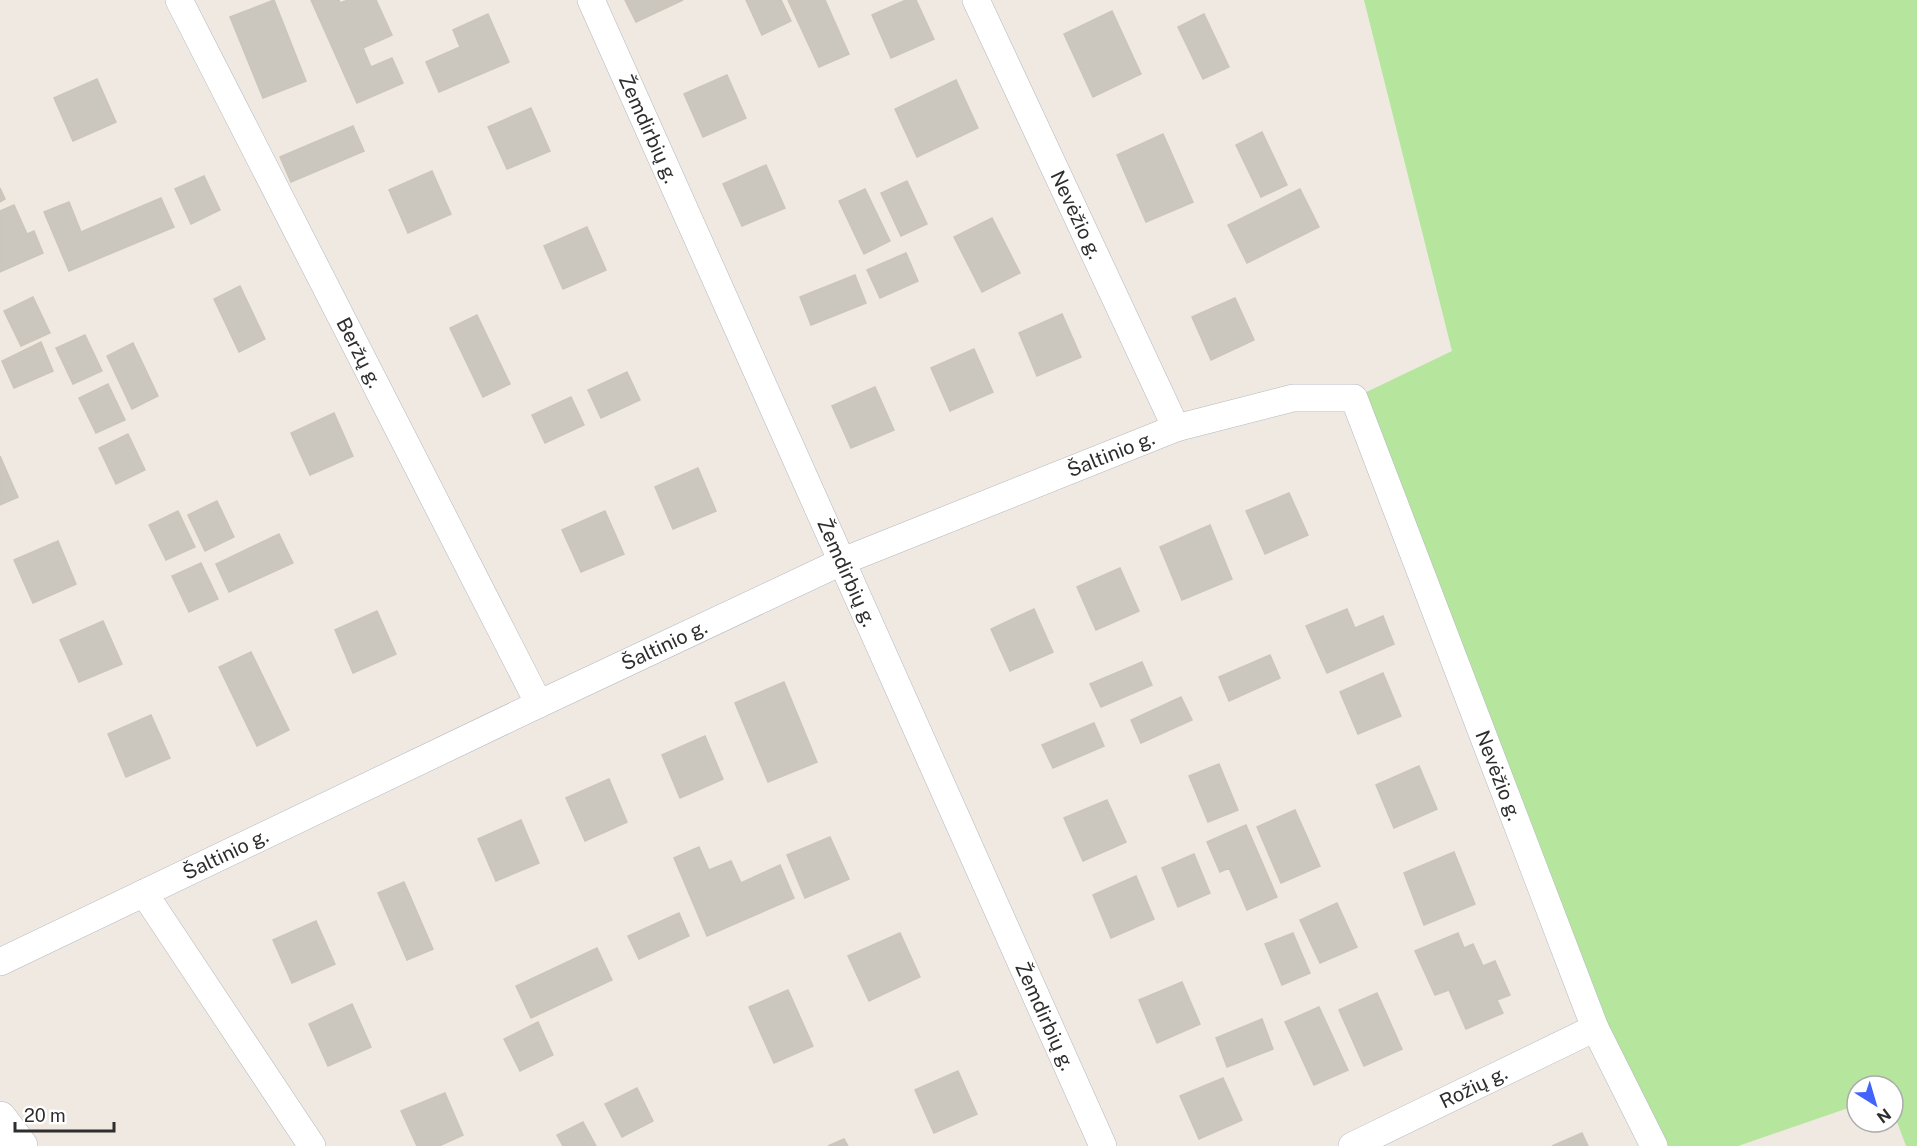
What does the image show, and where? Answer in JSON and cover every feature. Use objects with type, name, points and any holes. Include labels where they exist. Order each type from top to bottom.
[{"type":"street","name":"Beržų g.","points":[[179,0],[539,704]]},
{"type":"street","name":"Žemdirbių g.","points":[[591,0],[1103,1146]]},
{"type":"street","name":"Nevėžio g.","points":[[976,0],[1176,428]]},
{"type":"street","name":"Šaltinio g.","points":[[0,962],[843,561],[1176,428],[1293,398],[1354,398]]},
{"type":"street","name":"Nevėžio g.","points":[[1354,398],[1595,1028],[1654,1146]]},
{"type":"street","points":[[144,893],[312,1146]]},
{"type":"street","name":"Rožių g.","points":[[1352,1146],[1595,1028]]},
{"type":"street","points":[[0,1118],[21,1146]]},
{"type":"green space","points":[[1364,0],[1917,0],[1917,1146],[1906,1146],[1902,1134],[1905,1134],[1905,1074],[1845,1074],[1845,1109],[1738,1146],[1654,1146],[1354,398],[1452,351]]},
{"type":"building","points":[[274,0],[306,81],[263,98],[230,17]]},
{"type":"building","points":[[311,0],[339,0],[340,3],[348,0],[376,0],[392,35],[363,48],[371,67],[392,58],[403,83],[357,103]]},
{"type":"building","points":[[625,0],[683,0],[636,22]]},
{"type":"building","points":[[746,0],[781,0],[791,21],[762,35]]},
{"type":"building","points":[[788,0],[825,0],[849,54],[819,67]]},
{"type":"building","points":[[906,0],[916,0],[934,39],[891,58],[872,15]]},
{"type":"building","points":[[1112,11],[1141,74],[1093,97],[1064,34]]},
{"type":"building","points":[[488,14],[509,62],[439,92],[426,62],[460,47],[453,30]]},
{"type":"building","points":[[1204,14],[1229,67],[1203,79],[1178,27]]},
{"type":"building","points":[[727,75],[746,118],[703,137],[684,94]]},
{"type":"building","points":[[97,79],[116,122],[73,141],[54,98]]},
{"type":"building","points":[[956,80],[978,128],[917,157],[895,109]]},
{"type":"building","points":[[531,108],[550,151],[507,169],[488,127]]},
{"type":"building","points":[[353,126],[364,151],[291,182],[280,157]]},
{"type":"building","points":[[1262,132],[1287,185],[1261,197],[1236,145]]},
{"type":"building","points":[[1163,134],[1193,202],[1146,222],[1117,155]]},
{"type":"building","points":[[766,165],[785,208],[742,226],[723,184]]},
{"type":"building","points":[[432,171],[451,214],[408,233],[389,190]]},
{"type":"building","points":[[204,176],[220,210],[191,224],[175,189]]},
{"type":"building","points":[[907,181],[927,224],[901,236],[881,193]]},
{"type":"building","points":[[0,188],[5,199],[0,202]]},
{"type":"building","points":[[865,189],[890,241],[864,254],[839,201]]},
{"type":"building","points":[[1300,189],[1319,227],[1247,263],[1228,225]]},
{"type":"building","points":[[161,198],[174,227],[69,271],[44,212],[69,202],[81,232]]},
{"type":"building","points":[[14,205],[27,234],[34,231],[43,253],[0,272],[0,211]]},
{"type":"building","points":[[992,218],[1020,273],[982,292],[954,237]]},
{"type":"building","points":[[587,227],[606,270],[563,289],[544,246]]},
{"type":"building","points":[[906,253],[918,281],[880,298],[867,270]]},
{"type":"building","points":[[855,275],[866,303],[811,325],[800,297]]},
{"type":"building","points":[[240,286],[265,339],[239,352],[214,299]]},
{"type":"building","points":[[33,297],[50,333],[21,346],[4,311]]},
{"type":"building","points":[[1235,298],[1254,340],[1211,360],[1192,317]]},
{"type":"building","points":[[1062,314],[1081,357],[1037,376],[1019,333]]},
{"type":"building","points":[[477,315],[510,384],[483,397],[450,328]]},
{"type":"building","points":[[85,335],[102,371],[73,384],[56,348]]},
{"type":"building","points":[[41,342],[53,371],[14,388],[2,361]]},
{"type":"building","points":[[133,343],[158,396],[132,409],[107,356]]},
{"type":"building","points":[[974,349],[993,392],[950,411],[931,368]]},
{"type":"building","points":[[627,372],[640,400],[601,418],[588,390]]},
{"type":"building","points":[[108,384],[125,420],[96,433],[79,398]]},
{"type":"building","points":[[875,387],[894,430],[851,448],[832,406]]},
{"type":"building","points":[[571,397],[584,425],[545,443],[532,415]]},
{"type":"building","points":[[334,413],[353,456],[310,475],[291,433]]},
{"type":"building","points":[[128,434],[145,470],[116,484],[99,448]]},
{"type":"building","points":[[0,456],[18,497],[0,505]]},
{"type":"building","points":[[698,468],[716,511],[673,529],[655,487]]},
{"type":"building","points":[[1289,493],[1308,535],[1265,554],[1246,511]]},
{"type":"building","points":[[217,501],[234,537],[205,551],[188,515]]},
{"type":"building","points":[[178,511],[195,547],[166,560],[149,525]]},
{"type":"building","points":[[605,511],[624,554],[581,572],[562,530]]},
{"type":"building","points":[[1210,525],[1232,579],[1182,600],[1160,547]]},
{"type":"building","points":[[279,534],[293,563],[229,592],[216,564]]},
{"type":"building","points":[[58,541],[76,584],[33,603],[14,560]]},
{"type":"building","points":[[201,563],[218,599],[189,612],[172,576]]},
{"type":"building","points":[[1120,568],[1139,611],[1096,630],[1077,587]]},
{"type":"building","points":[[1034,609],[1053,652],[1010,671],[991,629]]},
{"type":"building","points":[[1347,609],[1355,628],[1383,616],[1394,644],[1327,673],[1306,626]]},
{"type":"building","points":[[377,611],[396,654],[353,673],[335,630]]},
{"type":"building","points":[[103,621],[122,664],[79,682],[60,640]]},
{"type":"building","points":[[251,652],[289,730],[257,746],[219,667]]},
{"type":"building","points":[[1270,655],[1280,678],[1229,701],[1219,677]]},
{"type":"building","points":[[1142,662],[1152,685],[1101,707],[1090,684]]},
{"type":"building","points":[[1383,673],[1401,716],[1358,734],[1340,692]]},
{"type":"building","points":[[784,682],[817,762],[768,782],[735,703]]},
{"type":"building","points":[[1181,697],[1192,720],[1141,743],[1131,720]]},
{"type":"building","points":[[151,715],[170,758],[126,777],[108,734]]},
{"type":"building","points":[[1094,723],[1104,746],[1053,768],[1042,745]]},
{"type":"building","points":[[705,736],[723,779],[680,798],[662,755]]},
{"type":"building","points":[[1219,764],[1238,810],[1208,822],[1189,776]]},
{"type":"building","points":[[1419,766],[1437,809],[1394,828],[1376,785]]},
{"type":"building","points":[[609,779],[627,822],[585,841],[566,798]]},
{"type":"building","points":[[1107,800],[1126,842],[1083,861],[1064,818]]},
{"type":"building","points":[[1295,810],[1320,866],[1281,883],[1257,827]]},
{"type":"building","points":[[521,820],[539,863],[496,881],[478,839]]},
{"type":"building","points":[[1246,825],[1277,897],[1247,910],[1229,868],[1220,872],[1207,842]]},
{"type":"building","points":[[830,837],[849,879],[805,898],[787,855]]},
{"type":"building","points":[[699,847],[709,870],[731,861],[741,883],[780,865],[794,898],[707,936],[674,858]]},
{"type":"building","points":[[1454,852],[1475,904],[1424,925],[1404,873]]},
{"type":"building","points":[[1194,854],[1210,893],[1178,907],[1162,868]]},
{"type":"building","points":[[1136,876],[1154,919],[1111,938],[1093,895]]},
{"type":"building","points":[[404,882],[433,949],[407,960],[378,893]]},
{"type":"building","points":[[1337,903],[1357,947],[1320,963],[1300,920]]},
{"type":"building","points":[[679,913],[689,936],[639,959],[628,936]]},
{"type":"building","points":[[316,921],[335,964],[292,983],[273,940]]},
{"type":"building","points":[[900,933],[920,977],[869,1001],[848,956]]},
{"type":"building","points":[[1293,933],[1310,973],[1282,985],[1265,944]]},
{"type":"building","points":[[1458,933],[1464,948],[1473,944],[1483,966],[1495,961],[1510,995],[1497,1000],[1503,1013],[1466,1029],[1449,990],[1435,995],[1415,951]]},
{"type":"building","points":[[597,948],[612,980],[531,1018],[516,986]]},
{"type":"building","points":[[1182,982],[1200,1024],[1157,1043],[1139,1000]]},
{"type":"building","points":[[788,990],[813,1046],[774,1063],[749,1007]]},
{"type":"building","points":[[1377,993],[1402,1049],[1364,1066],[1339,1010]]},
{"type":"building","points":[[352,1004],[371,1047],[328,1066],[309,1024]]},
{"type":"building","points":[[1319,1007],[1348,1070],[1314,1085],[1285,1022]]},
{"type":"building","points":[[1262,1019],[1273,1049],[1227,1067],[1216,1038]]},
{"type":"building","points":[[538,1022],[553,1055],[520,1071],[504,1039]]},
{"type":"building","points":[[958,1071],[977,1114],[934,1133],[915,1090]]},
{"type":"building","points":[[1223,1078],[1242,1120],[1199,1139],[1180,1096]]},
{"type":"building","points":[[637,1088],[653,1121],[622,1137],[605,1104]]},
{"type":"building","points":[[445,1093],[463,1135],[439,1146],[417,1146],[401,1111]]},
{"type":"building","points":[[583,1122],[596,1146],[563,1146],[557,1135]]},
{"type":"building","points":[[1582,1133],[1588,1146],[1552,1146]]},
{"type":"building","points":[[844,1139],[848,1146],[828,1146]]}]
